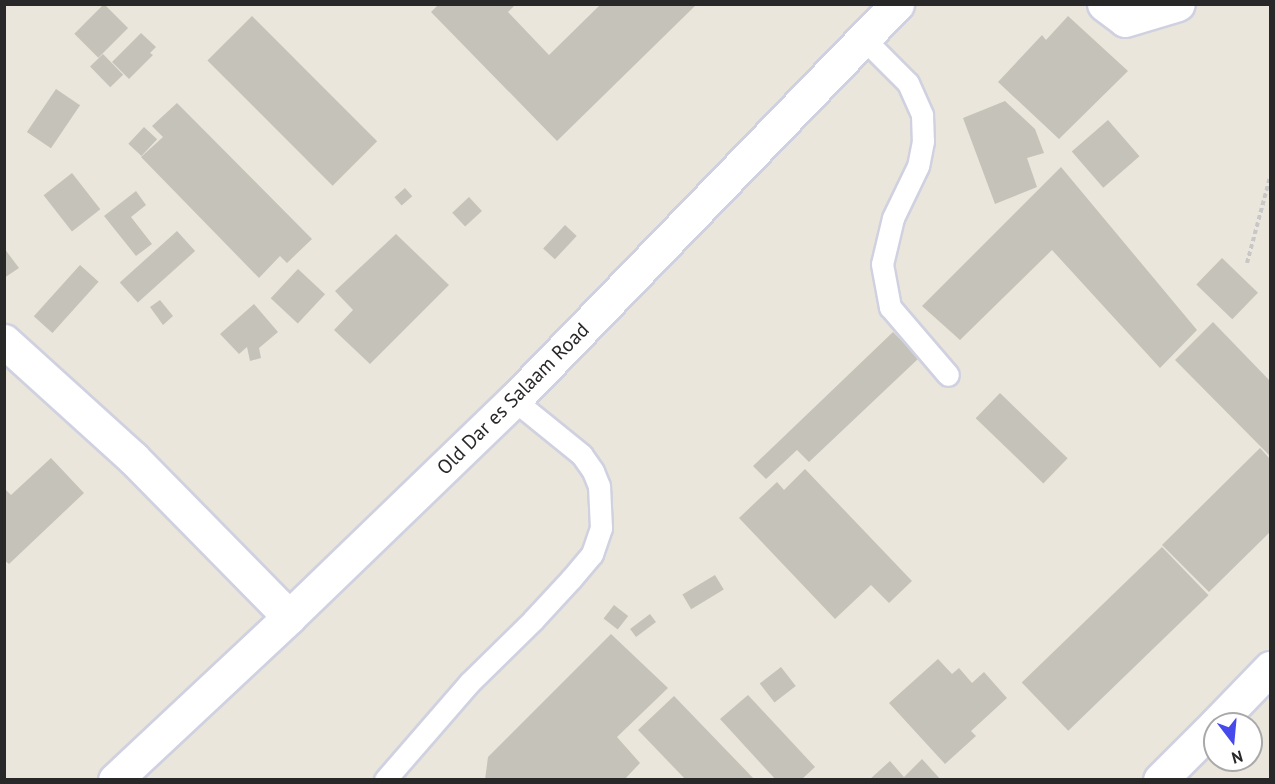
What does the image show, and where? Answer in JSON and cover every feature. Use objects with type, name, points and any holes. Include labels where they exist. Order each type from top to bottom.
[{"type":"main road","name":"Old Dar es Salaam Road","points":[[115,780],[289,617],[514,400],[897,4]]},
{"type":"main road","points":[[1104,4],[1125,20],[1178,4]]},
{"type":"main road","points":[[4,341],[142,466],[289,617]]},
{"type":"main road","points":[[1227,712],[1270,668]]},
{"type":"main road","points":[[1160,780],[1203,736]]},
{"type":"lane","points":[[864,39],[908,83],[922,115],[923,141],[918,166],[893,218],[882,264],[890,307],[948,375]]},
{"type":"lane","points":[[385,780],[469,683],[533,621],[571,579],[592,554],[601,528],[599,486],[594,471],[582,455],[514,400]]},
{"type":"path","points":[[1246,263],[1270,177]]},
{"type":"building","points":[[104,4],[128,28],[98,58],[74,34]]},
{"type":"building","points":[[439,4],[516,4],[508,12],[549,55],[601,4],[697,4],[557,141],[431,12]]},
{"type":"building","points":[[252,16],[377,141],[333,186],[207,61]]},
{"type":"building","points":[[1068,16],[1128,71],[1059,139],[998,82],[1042,35],[1046,40]]},
{"type":"building","points":[[141,33],[156,47],[150,53],[153,55],[129,79],[112,62]]},
{"type":"building","points":[[103,54],[123,75],[110,87],[90,67]]},
{"type":"building","points":[[56,89],[80,105],[51,148],[27,132]]},
{"type":"building","points":[[1005,101],[1035,129],[1044,153],[1027,158],[1037,187],[995,204],[963,118]]},
{"type":"building","points":[[177,103],[312,239],[287,263],[280,256],[259,278],[141,157],[163,137],[152,126]]},
{"type":"building","points":[[1108,120],[1139,156],[1103,188],[1072,151]]},
{"type":"building","points":[[144,127],[157,139],[141,156],[128,144]]},
{"type":"building","points":[[1061,167],[1197,330],[1160,368],[1052,250],[960,340],[922,306]]},
{"type":"building","points":[[72,173],[100,209],[72,231],[44,195]]},
{"type":"building","points":[[405,188],[412,196],[402,205],[394,197]]},
{"type":"building","points":[[136,191],[146,205],[131,217],[152,244],[136,256],[104,216]]},
{"type":"building","points":[[469,197],[482,211],[465,227],[452,213]]},
{"type":"building","points":[[565,225],[577,236],[555,259],[543,248]]},
{"type":"building","points":[[177,231],[195,251],[138,303],[120,283]]},
{"type":"building","points":[[396,234],[449,285],[370,364],[334,330],[353,310],[335,291]]},
{"type":"building","points":[[4,248],[19,268],[4,278]]},
{"type":"building","points":[[1222,258],[1258,293],[1232,319],[1196,285]]},
{"type":"building","points":[[80,265],[99,282],[52,333],[34,316]]},
{"type":"building","points":[[298,269],[325,294],[298,323],[271,298]]},
{"type":"building","points":[[160,300],[173,316],[163,325],[150,307]]},
{"type":"building","points":[[254,304],[278,332],[259,348],[261,358],[250,361],[247,347],[239,354],[220,334]]},
{"type":"building","points":[[1213,322],[1270,381],[1270,456],[1175,360]]},
{"type":"building","points":[[893,332],[919,358],[809,462],[797,450],[766,479],[753,466]]},
{"type":"building","points":[[1000,393],[1068,458],[1043,483],[976,418]]},
{"type":"building","points":[[1260,448],[1270,459],[1270,532],[1209,592],[1162,545]]},
{"type":"building","points":[[51,458],[84,493],[9,564],[4,560],[4,488],[11,495]]},
{"type":"building","points":[[805,469],[912,581],[889,603],[871,585],[835,619],[739,518],[777,482],[784,490]]},
{"type":"building","points":[[1162,547],[1209,595],[1068,731],[1022,682]]},
{"type":"building","points":[[715,575],[724,590],[691,609],[682,595]]},
{"type":"building","points":[[614,605],[628,616],[618,629],[604,618]]},
{"type":"building","points":[[650,614],[656,622],[636,637],[630,629]]},
{"type":"building","points":[[611,634],[668,688],[617,737],[640,763],[624,780],[485,780],[488,757]]},
{"type":"building","points":[[938,659],[952,674],[959,668],[972,683],[984,672],[1007,698],[971,731],[976,736],[945,764],[889,703]]},
{"type":"building","points":[[781,667],[796,686],[774,703],[760,684]]},
{"type":"building","points":[[748,695],[815,767],[801,780],[776,780],[720,719]]},
{"type":"building","points":[[674,696],[755,780],[686,780],[638,730]]},
{"type":"building","points":[[922,759],[941,780],[869,780],[890,761],[904,777]]}]
